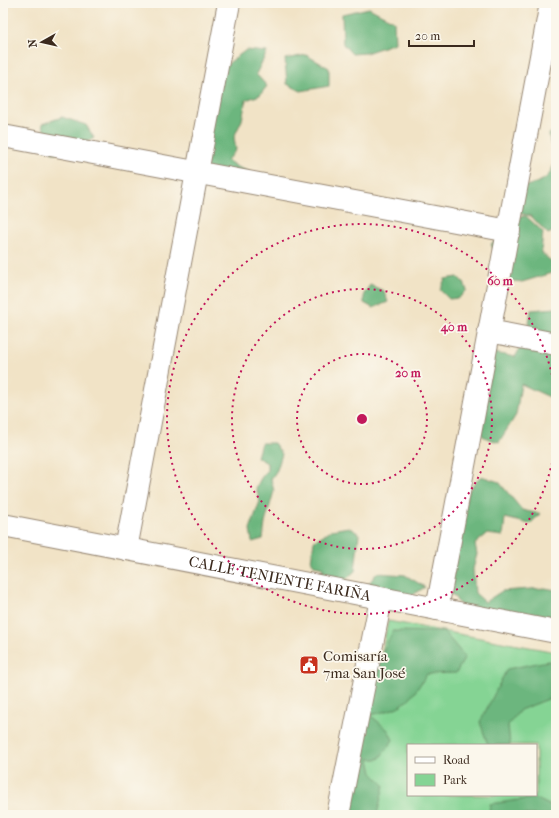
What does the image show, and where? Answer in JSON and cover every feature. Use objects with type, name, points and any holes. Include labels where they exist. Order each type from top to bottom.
[{"type":"street","points":[[126,549],[229,3]]},
{"type":"street","points":[[437,609],[508,231],[549,50],[551,3]]},
{"type":"street","points":[[3,136],[508,231]]},
{"type":"street","points":[[490,331],[556,344]]},
{"type":"street","name":"CALLE TENIENTE FARIÑA","points":[[3,526],[556,632]]},
{"type":"street","points":[[338,815],[380,598]]},
{"type":"green space","points":[[369,8],[394,21],[395,43],[366,53],[352,54],[343,44],[342,14]]},
{"type":"green space","points":[[246,50],[267,52],[256,74],[267,86],[260,95],[246,100],[242,120],[234,137],[236,150],[227,160],[237,167],[250,172],[206,178],[211,80],[230,62]]},
{"type":"green space","points":[[306,55],[329,68],[329,86],[301,91],[287,84],[285,59]]},
{"type":"green space","points":[[62,117],[86,125],[94,138],[71,152],[52,153],[42,124]]},
{"type":"green space","points":[[556,130],[556,156],[550,143],[549,134]]},
{"type":"green space","points":[[556,157],[556,230],[548,234],[531,216],[519,213],[523,187],[537,183],[546,178],[554,165]]},
{"type":"green space","points":[[526,216],[543,232],[541,252],[554,264],[552,273],[522,282],[506,280],[491,244],[505,234],[514,217]]},
{"type":"green space","points":[[458,277],[464,283],[467,290],[459,298],[449,299],[440,290],[445,279]]},
{"type":"green space","points":[[370,285],[384,291],[388,302],[373,308],[364,303],[364,294]]},
{"type":"green space","points":[[556,308],[556,341],[528,331],[531,310]]},
{"type":"green space","points":[[522,345],[541,352],[556,353],[556,400],[521,384],[516,415],[499,442],[491,440],[479,432],[476,423],[474,409],[488,399],[480,376],[489,352],[515,357]]},
{"type":"green space","points":[[261,443],[274,443],[282,454],[277,470],[271,479],[274,491],[265,523],[263,539],[252,542],[250,529],[260,501],[256,488],[261,478],[267,471],[267,463],[257,457]]},
{"type":"green space","points":[[481,476],[499,482],[522,510],[540,514],[530,524],[505,518],[503,536],[487,534],[475,544],[477,554],[473,569],[475,593],[485,602],[502,591],[545,588],[556,590],[556,622],[463,610],[454,596],[440,588],[469,490]]},
{"type":"green space","points":[[349,527],[359,534],[355,571],[344,581],[320,578],[323,568],[315,566],[311,561],[314,541],[331,530]]},
{"type":"green space","points":[[377,573],[405,575],[425,587],[408,598],[366,587]]},
{"type":"green space","points":[[388,621],[556,652],[556,815],[350,815]]},
{"type":"green space","points":[[393,631],[444,632],[465,657],[456,673],[427,674],[415,692],[404,703],[391,710],[370,715],[388,730],[393,740],[379,759],[369,759],[372,773],[384,785],[377,815],[343,815],[371,684],[382,654]]},
{"type":"green space","points":[[548,661],[556,663],[556,696],[520,710],[508,725],[510,744],[488,744],[480,722],[507,669]]},
{"type":"green space","points":[[534,798],[556,808],[556,815],[489,815],[490,804]]},
{"type":"place","name":"Comisaría 7ma San José","points":[[309,665]]}]
